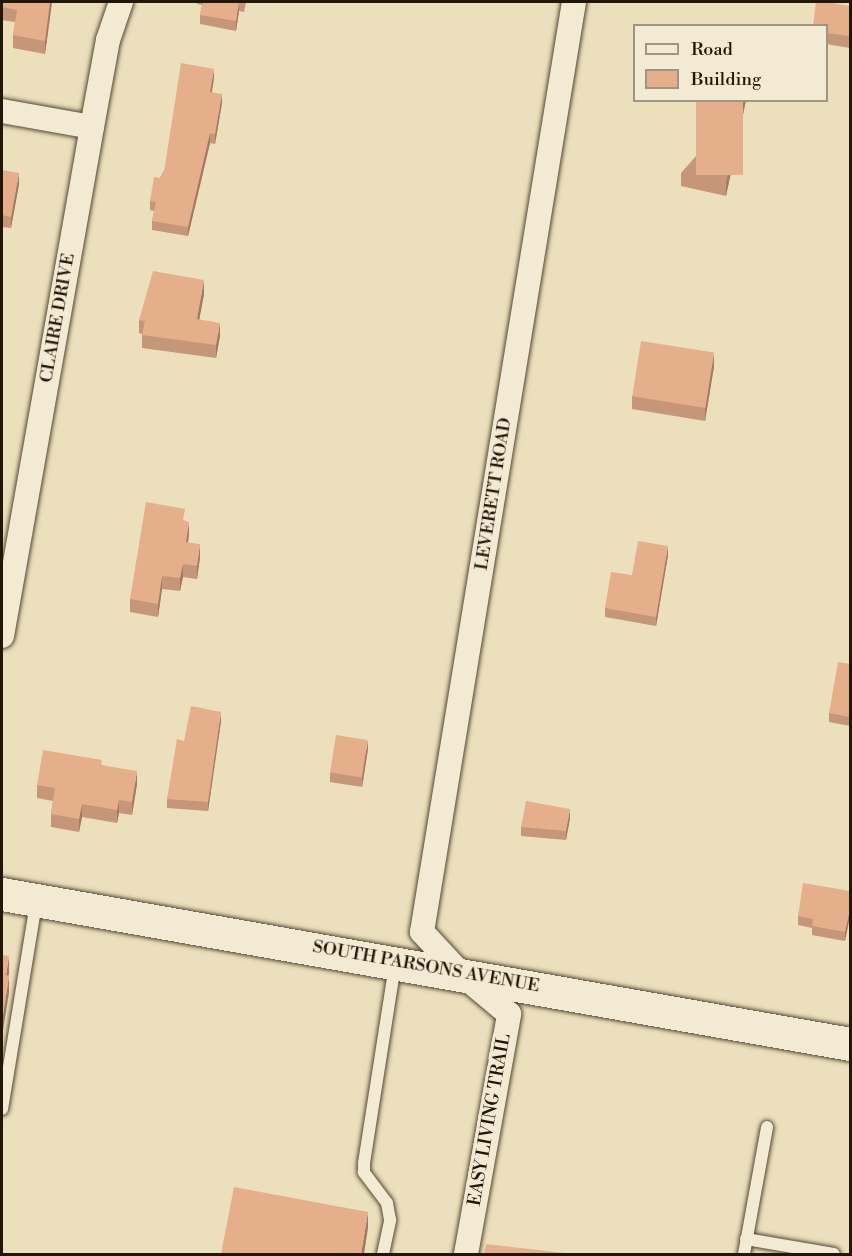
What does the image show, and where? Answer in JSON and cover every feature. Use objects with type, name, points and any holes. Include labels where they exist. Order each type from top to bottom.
[{"type":"main road","name":"SOUTH PARSONS AVENUE","points":[[2,894],[36,899],[80,911],[396,961],[850,1044]]},
{"type":"street","name":"CLAIRE DRIVE","points":[[2,636],[108,40],[120,2]]},
{"type":"street","name":"LEVERETT ROAD","points":[[460,973],[422,932],[574,2]]},
{"type":"street","points":[[2,111],[92,127]]},
{"type":"street","name":"EASY LIVING TRAIL","points":[[460,973],[509,1014],[466,1254]]},
{"type":"lane","points":[[2,1109],[36,899]]},
{"type":"lane","points":[[383,1254],[390,1220],[387,1203],[364,1172],[364,1163],[396,961]]},
{"type":"lane","points":[[744,1254],[767,1127]]},
{"type":"lane","points":[[746,1239],[834,1254]]},
{"type":"building","points":[[2,2],[50,2],[45,41],[13,35],[17,10],[2,7]]},
{"type":"building","points":[[203,2],[239,2],[236,21],[200,15]]},
{"type":"building","points":[[816,2],[850,6],[850,36],[828,33],[828,24],[813,24]]},
{"type":"building","points":[[181,63],[214,69],[210,92],[222,94],[215,134],[210,133],[188,227],[152,221],[156,202],[150,201],[154,177],[160,178],[164,172]]},
{"type":"building","points":[[696,102],[743,102],[743,175],[696,175]]},
{"type":"building","points":[[2,170],[19,173],[11,217],[2,215]]},
{"type":"building","points":[[153,271],[204,280],[197,319],[220,323],[216,345],[142,335],[145,321],[139,320]]},
{"type":"building","points":[[641,341],[714,353],[705,408],[632,396]]},
{"type":"building","points":[[146,502],[185,509],[183,520],[189,522],[186,542],[200,544],[197,566],[183,564],[180,578],[162,576],[158,604],[130,599]]},
{"type":"building","points":[[638,541],[668,546],[656,617],[605,608],[611,572],[632,575]]},
{"type":"building","points":[[838,662],[850,664],[850,717],[829,713]]},
{"type":"building","points":[[191,706],[221,712],[208,802],[167,799],[177,739],[184,741]]},
{"type":"building","points":[[336,735],[368,740],[362,778],[330,773]]},
{"type":"building","points":[[43,750],[102,760],[101,765],[137,771],[132,802],[119,800],[117,810],[82,804],[79,819],[51,814],[55,788],[37,785]]},
{"type":"building","points":[[526,801],[570,809],[566,831],[521,827]]},
{"type":"building","points":[[803,883],[850,891],[850,908],[845,932],[812,926],[813,919],[798,916]]},
{"type":"building","points":[[2,955],[9,956],[6,975],[9,976],[2,1021]]},
{"type":"building","points":[[234,1187],[368,1212],[361,1254],[221,1254]]},
{"type":"building","points":[[486,1244],[573,1254],[484,1254]]}]
